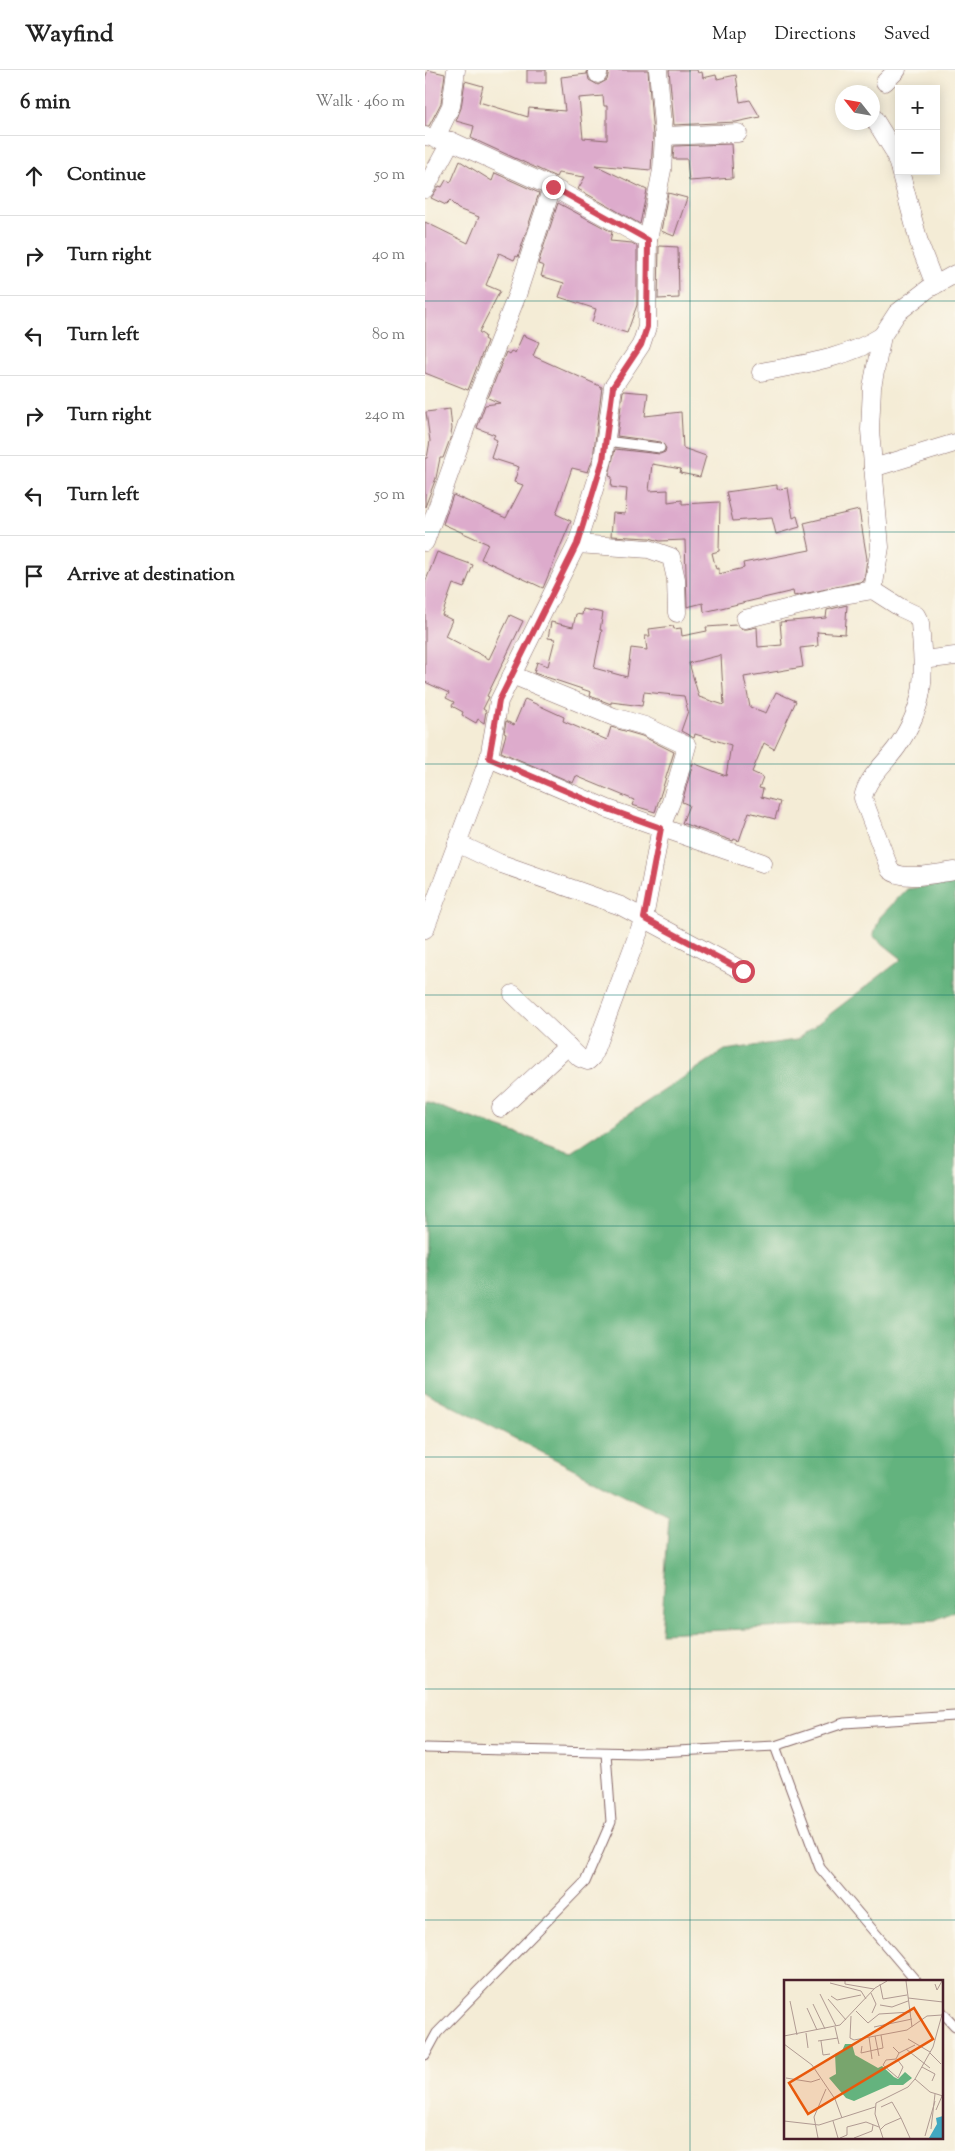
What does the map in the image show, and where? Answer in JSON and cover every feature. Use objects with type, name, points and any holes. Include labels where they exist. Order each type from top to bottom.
[{"type":"street","points":[[425,189],[437,139],[451,106],[457,70]]},
{"type":"street","points":[[425,929],[489,758],[499,701],[545,612],[577,544],[600,469],[606,441],[613,387],[641,345],[647,327],[648,240],[661,170],[664,136],[658,70]]},
{"type":"street","points":[[880,128],[895,155]]},
{"type":"street","points":[[664,136],[738,133]]},
{"type":"street","points":[[437,139],[553,187],[648,240]]},
{"type":"street","points":[[901,175],[920,246],[935,285]]},
{"type":"street","points":[[425,542],[474,404],[517,295],[553,187]]},
{"type":"street","points":[[873,590],[880,546],[870,430],[872,387],[882,336],[897,314],[935,285],[955,274]]},
{"type":"street","points":[[761,372],[831,359],[865,346],[882,336]]},
{"type":"street","points":[[873,468],[955,443]]},
{"type":"street","points":[[577,544],[649,549],[671,557],[676,579],[677,613]]},
{"type":"street","points":[[745,619],[838,596],[873,590],[916,615],[919,623],[924,676],[919,709],[897,747],[869,782],[863,798],[890,870],[895,874],[901,877],[955,871]]},
{"type":"street","points":[[923,660],[955,656]]},
{"type":"street","points":[[512,675],[614,717],[645,726],[687,746],[671,802],[661,828],[644,918],[591,1058],[586,1060],[568,1046],[513,994]]},
{"type":"street","points":[[489,758],[608,809],[763,863]]},
{"type":"street","points":[[457,843],[499,863],[621,906],[743,971]]},
{"type":"street","points":[[501,1108],[568,1046]]},
{"type":"lane","points":[[606,441],[659,448]]},
{"type":"lane","points":[[425,1748],[638,1753],[775,1746],[844,1722],[955,1716]]},
{"type":"lane","points":[[775,1746],[820,1868],[914,1980]]},
{"type":"lane","points":[[425,2055],[437,2033],[585,1882],[611,1822],[606,1753]]},
{"type":"lane","points":[[943,2013],[955,2026]]},
{"type":"green space","points":[[955,883],[955,1611],[935,1620],[661,1633],[669,1518],[425,1392],[425,1102],[571,1152],[725,1050],[796,1040],[902,959],[873,936],[880,917],[907,889]]},
{"type":"building","points":[[428,70],[445,74],[441,103],[429,126],[425,126],[425,78]]},
{"type":"building","points":[[527,70],[546,70],[546,83],[527,83]]},
{"type":"building","points":[[587,70],[589,80],[598,85],[607,80],[609,70],[648,70],[653,136],[651,170],[595,165],[647,190],[640,224],[578,189],[585,177],[558,173],[556,177],[471,138],[474,126],[456,121],[461,108],[465,81],[483,86],[479,102],[528,117],[529,108],[565,111],[561,77],[587,74]],"holes":[[[603,96],[604,106],[607,106],[607,140],[583,138],[579,98]]]},
{"type":"building","points":[[669,70],[697,70],[698,73],[702,72],[703,78],[716,75],[717,79],[736,75],[740,102],[750,100],[760,117],[736,122],[674,125]]},
{"type":"building","points":[[731,144],[733,178],[689,181],[687,159],[673,159],[674,146]]},
{"type":"building","points":[[460,161],[492,181],[495,173],[539,193],[518,257],[516,256],[514,260],[499,253],[486,285],[500,291],[479,332],[485,336],[484,339],[487,341],[468,390],[425,373],[425,222],[468,243],[479,217],[458,209],[450,201],[446,205],[431,198],[439,186],[442,187],[446,180],[451,182]]},
{"type":"building","points":[[668,193],[687,198],[674,236],[661,231]]},
{"type":"building","points":[[558,203],[612,232],[610,241],[632,243],[637,246],[637,305],[627,333],[592,322],[596,309],[559,297],[564,283],[541,276],[544,266],[538,264]]},
{"type":"building","points":[[659,246],[678,247],[679,298],[658,299]]},
{"type":"building","points":[[523,335],[539,342],[533,356],[602,387],[593,458],[588,472],[572,468],[556,514],[571,521],[543,588],[481,559],[488,544],[443,524],[453,495],[506,518],[523,485],[514,482],[519,467],[491,458],[497,440],[493,438],[495,435],[477,428],[485,405],[500,403],[488,398],[506,352],[509,354],[511,351],[515,353]]},
{"type":"building","points":[[623,391],[648,393],[645,416],[681,412],[683,448],[706,456],[700,477],[680,473],[681,469],[652,464],[649,491],[668,490],[668,502],[682,500],[682,504],[720,502],[719,551],[712,553],[716,569],[719,568],[719,574],[744,568],[743,563],[810,550],[804,523],[859,510],[867,559],[864,581],[794,596],[793,591],[704,612],[703,603],[687,607],[685,540],[660,541],[650,538],[611,536],[613,513],[625,514],[627,489],[611,487],[612,477],[609,476],[615,449],[660,454],[665,452],[666,448],[661,442],[617,436]]},
{"type":"building","points":[[450,409],[452,429],[450,439],[443,458],[440,458],[436,478],[425,507],[425,458],[427,458],[430,441],[426,412]]},
{"type":"building","points":[[777,485],[777,489],[788,488],[793,518],[797,516],[800,527],[776,534],[772,518],[733,521],[726,492]]},
{"type":"building","points":[[437,552],[473,565],[464,588],[453,584],[442,615],[452,620],[445,636],[489,659],[510,615],[523,621],[487,696],[489,697],[483,709],[486,711],[484,723],[478,719],[476,723],[462,715],[463,712],[452,706],[454,702],[446,698],[449,693],[425,682],[425,583]]},
{"type":"building","points":[[847,605],[845,634],[817,632],[818,646],[800,648],[803,667],[744,677],[750,707],[766,713],[776,692],[796,701],[774,749],[764,743],[752,772],[763,777],[759,788],[763,789],[761,797],[780,802],[775,819],[749,812],[739,841],[734,839],[733,841],[682,823],[689,805],[682,802],[693,763],[726,776],[731,745],[695,734],[694,738],[681,731],[688,711],[684,696],[644,692],[642,706],[611,702],[611,704],[590,696],[591,692],[534,673],[537,662],[548,666],[555,639],[548,638],[551,622],[573,627],[576,614],[582,615],[583,609],[603,613],[600,630],[602,630],[594,668],[627,677],[631,648],[647,650],[645,636],[650,636],[649,629],[673,626],[674,629],[681,628],[682,636],[707,631],[706,627],[736,625],[742,629],[747,629],[757,627],[758,647],[782,645],[780,622],[826,618],[827,610]],"holes":[[[721,655],[724,705],[699,697],[689,663]]]},
{"type":"building","points":[[525,699],[564,717],[563,721],[607,740],[611,727],[642,736],[674,752],[655,812],[632,805],[634,800],[576,776],[573,783],[501,752],[506,734],[504,733],[506,721],[514,725]]},
{"type":"route","points":[[553,187],[648,240],[647,327],[641,345],[613,387],[603,460],[577,544],[545,612],[499,701],[489,758],[608,809],[661,828],[644,918],[743,971]]}]
